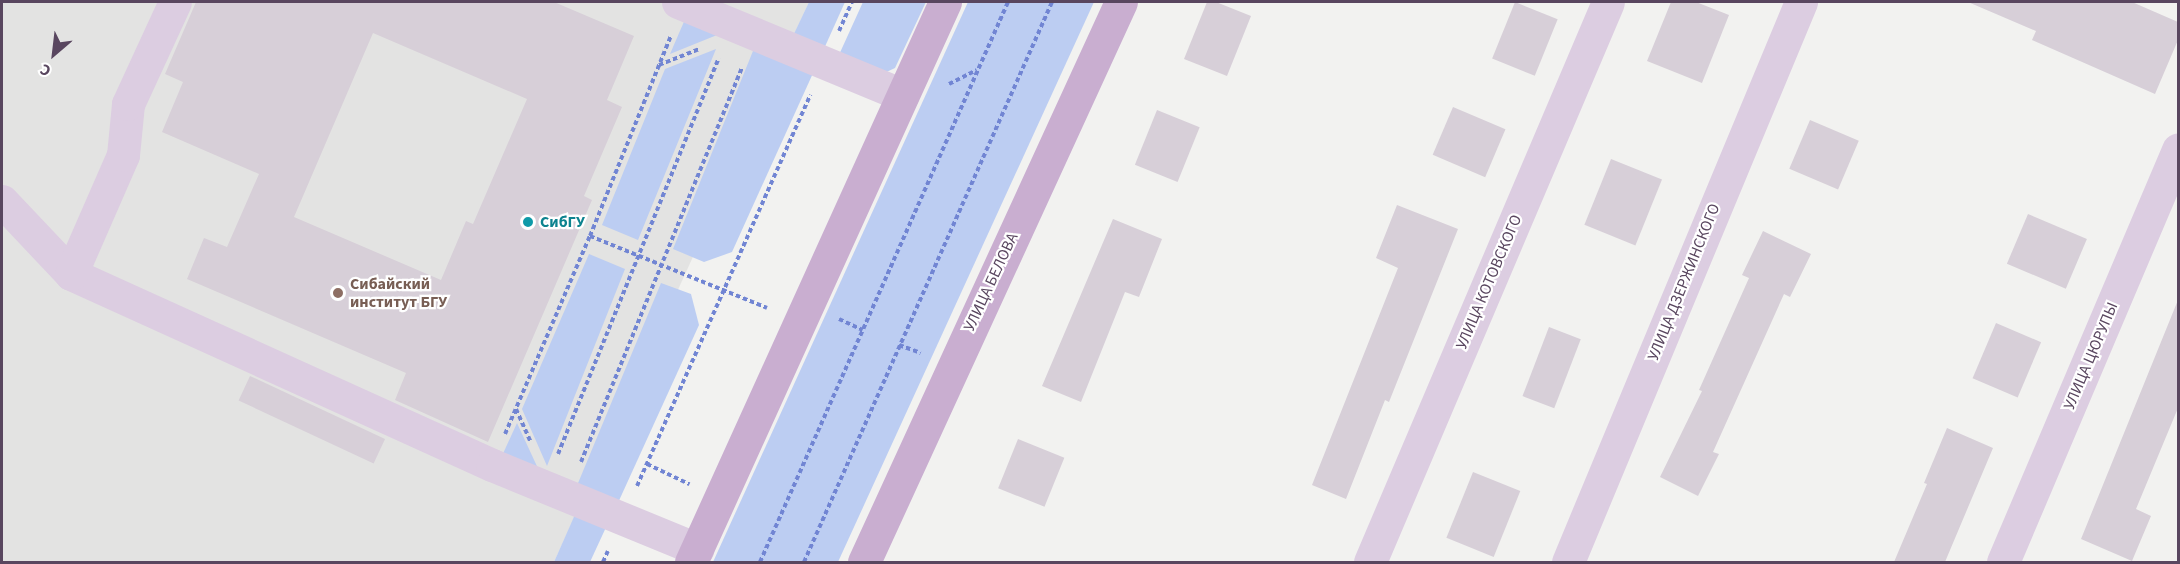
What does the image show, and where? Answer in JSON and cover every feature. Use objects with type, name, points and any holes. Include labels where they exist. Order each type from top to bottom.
[{"type":"main road","points":[[694,556],[945,2]]},
{"type":"main road","name":"УЛИЦА БЕЛОВА","points":[[864,562],[1120,2]]},
{"type":"street","points":[[71,274],[123,156],[128,104],[175,2]]},
{"type":"street","name":"УЛИЦА КОТОВСКОГО","points":[[1370,562],[1608,2]]},
{"type":"street","name":"УЛИЦА ДЗЕРЖИНСКОГО","points":[[1568,562],[1800,2]]},
{"type":"street","points":[[681,3],[739,32],[825,62],[903,95]]},
{"type":"street","name":"УЛИЦА ЦЮРУПЫ","points":[[2003,562],[2178,150]]},
{"type":"street","points":[[2,201],[71,274],[492,465],[623,518],[694,556]]},
{"type":"path","points":[[603,562],[852,2]]},
{"type":"path","points":[[760,562],[1008,2]]},
{"type":"path","points":[[804,562],[1052,2]]},
{"type":"path","points":[[492,465],[590,236],[659,65],[681,3]]},
{"type":"path","points":[[659,65],[739,32]]},
{"type":"path","points":[[556,491],[637,255],[739,32]]},
{"type":"path","points":[[556,491],[662,265],[739,32]]},
{"type":"path","points":[[590,236],[800,321]]},
{"type":"shaded area","name":"Сибайский институт БГУ","points":[[2,2],[809,2],[554,562],[2,562]]},
{"type":"shaded area","points":[[809,2],[845,2],[823,51],[792,38]]},
{"type":"shaded area","points":[[863,2],[926,2],[895,68],[880,75],[838,57]]},
{"type":"shaded area","points":[[968,2],[1094,2],[838,562],[713,562]]},
{"type":"shaded area","points":[[686,17],[722,33],[670,54]]},
{"type":"shaded area","points":[[755,46],[814,71],[732,252],[704,262],[673,249]]},
{"type":"shaded area","points":[[716,49],[638,240],[602,225],[665,69]]},
{"type":"shaded area","points":[[589,254],[625,269],[547,466],[522,409]]},
{"type":"shaded area","points":[[661,283],[691,294],[699,325],[617,505],[576,488]]},
{"type":"shaded area","points":[[517,423],[541,475],[501,458]]},
{"type":"shaded area","points":[[577,510],[608,523],[590,562],[554,562]]},
{"type":"building","name":"СибГУ","points":[[196,2],[554,2],[634,36],[607,100],[622,107],[584,196],[592,200],[488,442],[395,400],[406,373],[187,279],[204,238],[227,247],[259,174],[162,132],[183,82],[165,74]],"holes":[[[373,33],[527,99],[473,224],[466,221],[441,280],[294,217]]]},
{"type":"building","points":[[1207,2],[1216,2],[1251,16],[1227,76],[1184,59]]},
{"type":"building","points":[[1515,2],[1558,19],[1535,76],[1492,59]]},
{"type":"building","points":[[1671,2],[1696,2],[1729,15],[1702,83],[1647,61]]},
{"type":"building","points":[[1968,2],[2132,2],[2178,22],[2178,40],[2155,94],[2032,40],[2036,31]]},
{"type":"building","points":[[1453,107],[1505,129],[1485,177],[1433,155]]},
{"type":"building","points":[[1157,110],[1200,127],[1178,182],[1135,165]]},
{"type":"building","points":[[1810,120],[1859,141],[1838,189],[1789,169]]},
{"type":"building","points":[[1611,159],[1662,180],[1635,245],[1584,225]]},
{"type":"building","points":[[1397,205],[1458,229],[1389,402],[1385,400],[1346,499],[1312,485],[1398,268],[1376,258]]},
{"type":"building","points":[[2028,214],[2087,239],[2066,289],[2007,264]]},
{"type":"building","points":[[1113,219],[1162,239],[1139,297],[1125,292],[1081,402],[1042,386]]},
{"type":"building","points":[[1763,231],[1811,254],[1790,297],[1784,294],[1713,452],[1719,454],[1698,496],[1660,477],[1702,391],[1699,390],[1749,278],[1742,275]]},
{"type":"building","points":[[2178,300],[2178,408],[2136,509],[2151,516],[2132,561],[2081,539]]},
{"type":"building","points":[[1996,323],[2041,342],[2018,397],[1973,378]]},
{"type":"building","points":[[1549,327],[1581,339],[1554,408],[1522,396]]},
{"type":"building","points":[[250,376],[385,439],[374,463],[239,400]]},
{"type":"building","points":[[1947,428],[1993,448],[1945,562],[1894,562],[1927,484],[1924,483]]},
{"type":"building","points":[[1018,439],[1064,458],[1045,507],[998,488]]},
{"type":"building","points":[[1473,472],[1520,491],[1494,557],[1446,538]]},
{"type":"place","name":"СибГУ","points":[[528,222]]},
{"type":"place","name":"Сибайский институт БГУ","points":[[338,293]]}]
